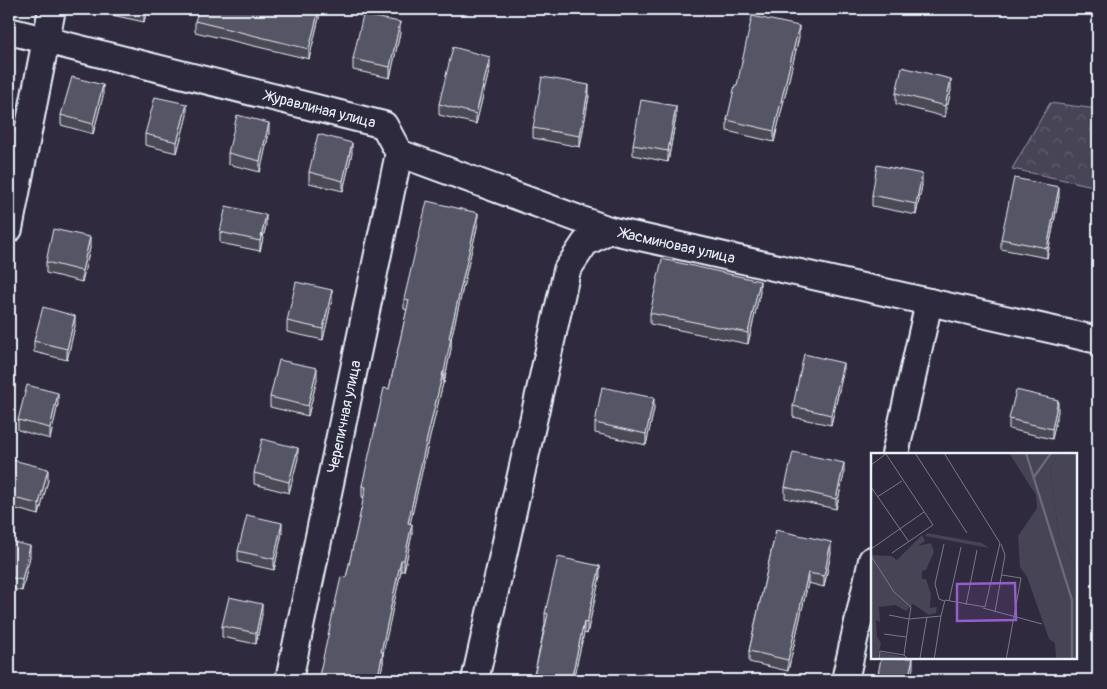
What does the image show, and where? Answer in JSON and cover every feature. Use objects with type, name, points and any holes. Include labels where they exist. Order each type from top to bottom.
[{"type":"street","points":[[9,229],[52,9]]},
{"type":"street","name":"Журавлиная улица","points":[[9,31],[384,126],[399,153]]},
{"type":"street","points":[[399,153],[610,230]]},
{"type":"street","name":"Черепичная улица","points":[[289,680],[399,153]]},
{"type":"street","name":"Жасминовая улица","points":[[475,680],[567,270],[585,243],[610,230],[1098,340]]},
{"type":"street","points":[[895,453],[929,302]]},
{"type":"street","points":[[845,680],[871,564]]},
{"type":"green space","points":[[1050,103],[1098,109],[1098,187],[1012,169]]},
{"type":"building","points":[[132,9],[145,9],[144,12]]},
{"type":"building","points":[[199,9],[319,9],[309,49],[195,21]]},
{"type":"building","points":[[363,15],[400,22],[390,67],[353,59]]},
{"type":"building","points":[[752,16],[799,26],[774,131],[727,120],[735,85],[737,85]]},
{"type":"building","points":[[453,47],[490,57],[476,114],[439,104]]},
{"type":"building","points":[[902,67],[951,79],[945,106],[896,93]]},
{"type":"building","points":[[72,77],[103,85],[93,124],[61,115]]},
{"type":"building","points":[[542,77],[589,85],[580,136],[533,128]]},
{"type":"building","points":[[155,97],[187,104],[177,142],[145,134]]},
{"type":"building","points":[[641,100],[676,106],[668,151],[633,145]]},
{"type":"building","points":[[237,115],[269,123],[260,161],[228,153]]},
{"type":"building","points":[[318,134],[352,143],[343,181],[309,172]]},
{"type":"building","points":[[877,165],[922,174],[916,204],[872,195]]},
{"type":"building","points":[[1014,178],[1059,187],[1047,248],[1001,239]]},
{"type":"building","points":[[427,201],[478,213],[449,338],[451,338],[444,372],[408,523],[412,524],[404,560],[401,560],[381,652],[383,652],[377,680],[340,680],[319,676],[341,577],[346,578],[366,487],[362,486],[384,388],[389,389],[409,300],[404,299]]},
{"type":"building","points":[[226,206],[266,215],[260,241],[220,232]]},
{"type":"building","points":[[53,229],[90,237],[82,271],[46,262]]},
{"type":"building","points":[[662,259],[760,281],[748,333],[650,313]]},
{"type":"building","points":[[296,282],[332,290],[323,329],[287,321]]},
{"type":"building","points":[[43,307],[75,316],[67,349],[34,341]]},
{"type":"building","points":[[804,354],[843,363],[831,415],[793,406]]},
{"type":"building","points":[[279,360],[317,368],[308,406],[270,397]]},
{"type":"building","points":[[27,385],[58,393],[50,428],[18,420]]},
{"type":"building","points":[[602,387],[654,398],[646,434],[595,423]]},
{"type":"building","points":[[1016,390],[1058,400],[1052,429],[1009,419]]},
{"type":"building","points":[[262,439],[298,448],[289,482],[254,473]]},
{"type":"building","points":[[793,452],[844,463],[836,499],[785,487]]},
{"type":"building","points":[[13,460],[48,469],[39,504],[9,497],[9,477]]},
{"type":"building","points":[[247,515],[282,523],[274,559],[238,551]]},
{"type":"building","points":[[776,530],[831,542],[824,576],[808,573],[788,660],[749,651]]},
{"type":"building","points":[[9,541],[30,546],[22,580],[9,577]]},
{"type":"building","points":[[558,557],[600,566],[587,623],[584,622],[571,680],[533,680],[548,614],[545,613]]},
{"type":"building","points":[[229,597],[262,604],[256,633],[222,626]]},
{"type":"building","points":[[881,659],[913,659],[908,680],[877,680]]}]
